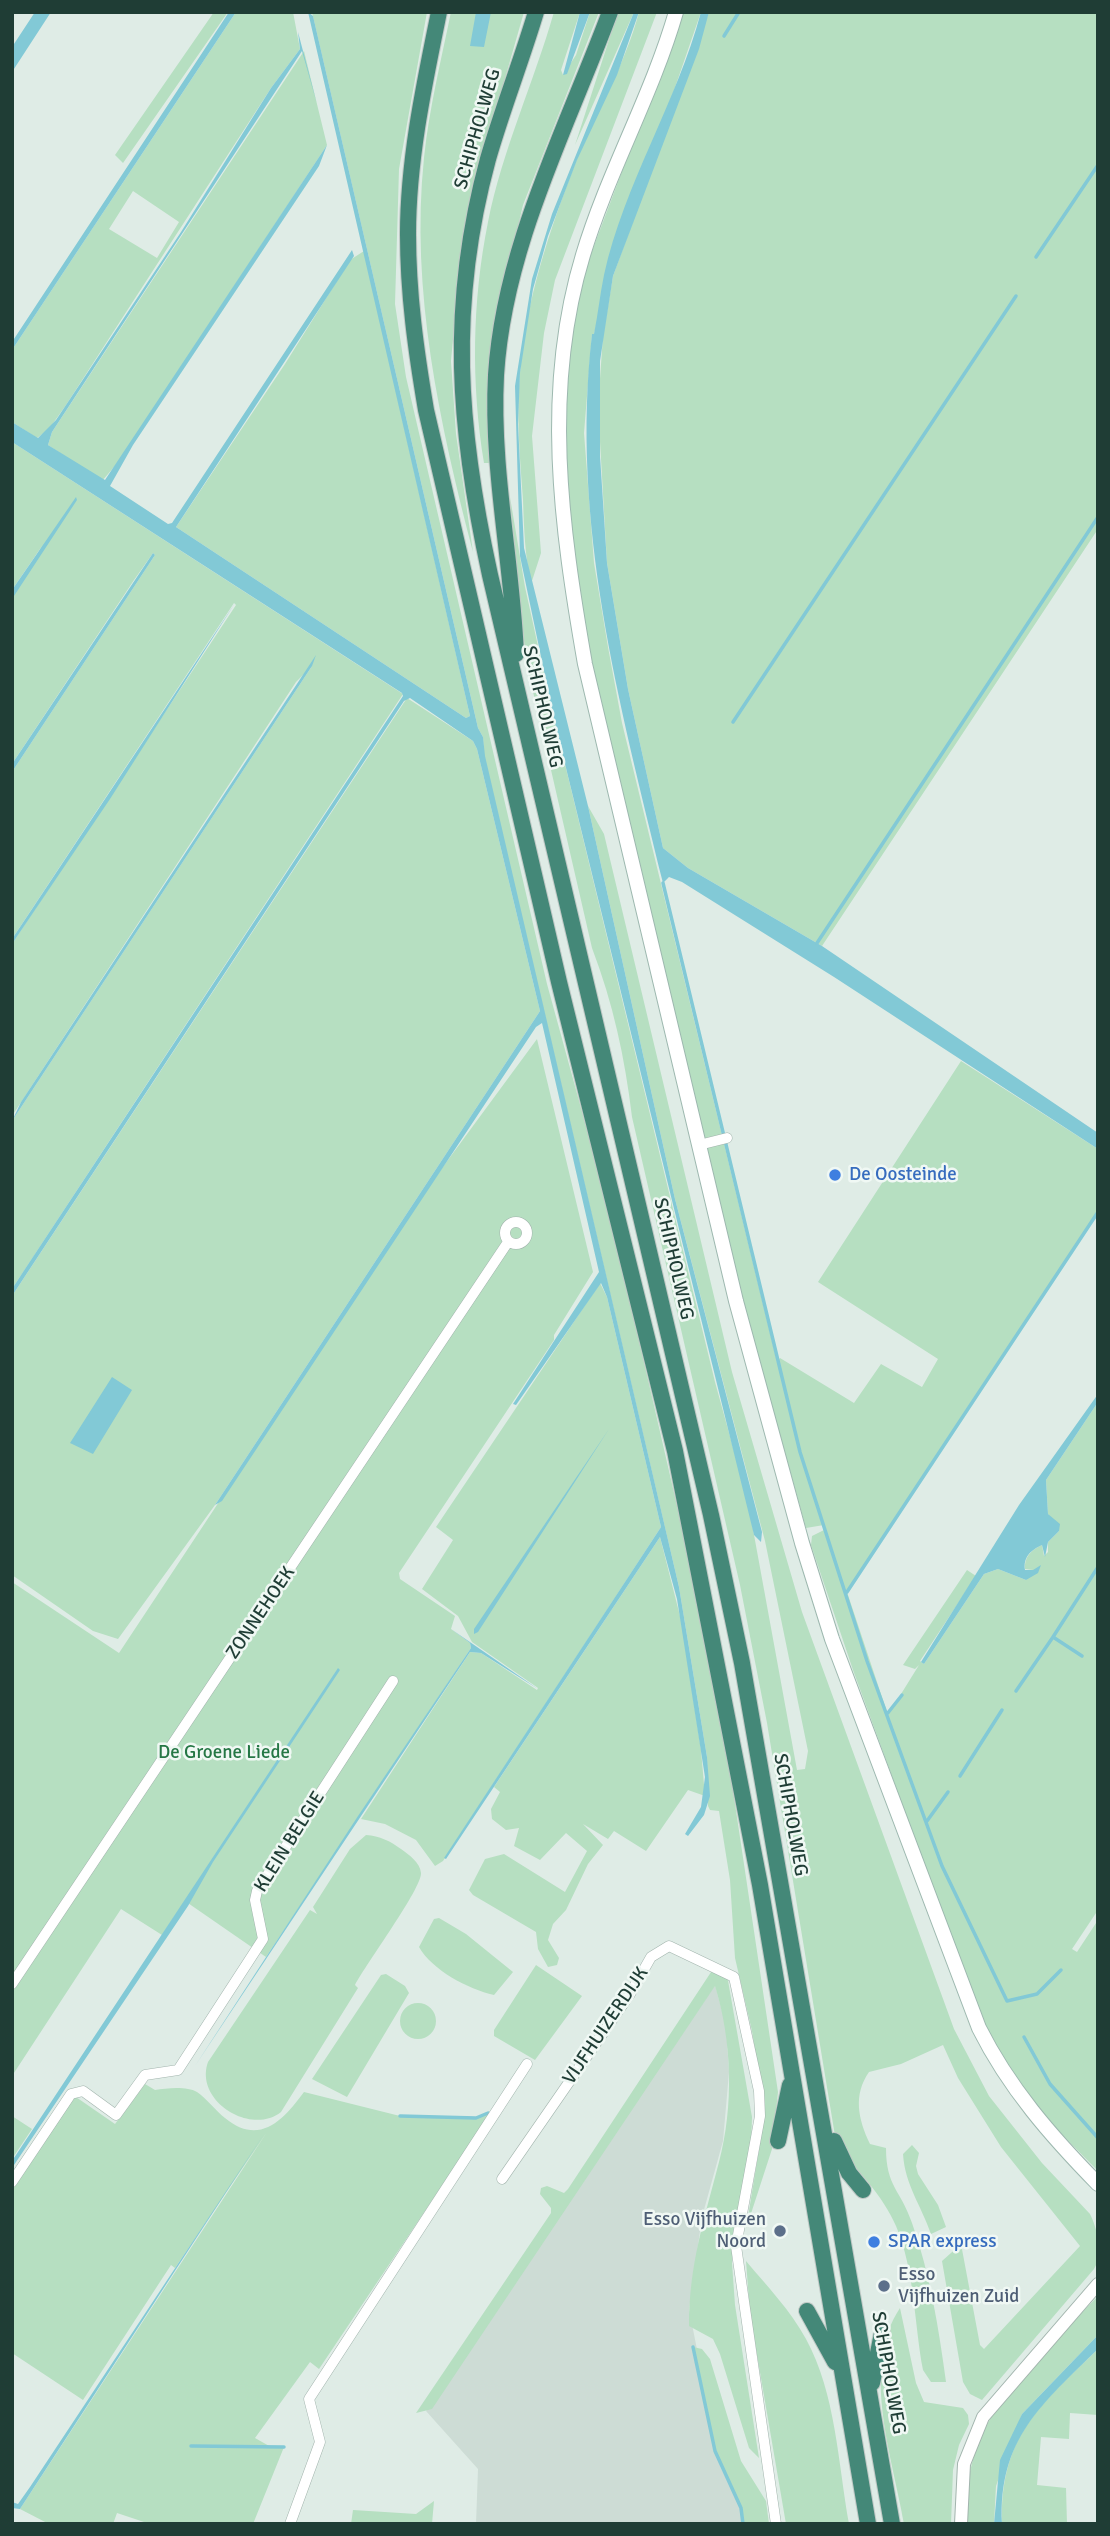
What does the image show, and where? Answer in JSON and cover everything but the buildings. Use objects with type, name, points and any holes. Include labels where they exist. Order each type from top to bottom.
[{"type":"highway","points":[[439,12],[420,107],[408,232],[415,345],[426,410],[559,982],[675,1451],[747,1818],[868,2524]]},
{"type":"highway","name":"SCHIPHOLWEG","points":[[536,12],[482,186],[467,264],[461,342],[462,408],[473,496],[711,1515],[742,1663],[892,2524]]},
{"type":"highway","points":[[518,694],[514,620],[496,459],[496,372],[502,324],[516,262],[532,211],[610,12]]},
{"type":"highway","points":[[778,2141],[792,2080]]},
{"type":"highway","points":[[818,2092],[839,2157],[863,2190]]},
{"type":"highway","points":[[807,2311],[841,2374]]},
{"type":"highway","points":[[870,2393],[882,2333]]},
{"type":"main road","points":[[676,12],[583,254],[568,315],[561,368],[558,470],[569,572],[585,664],[704,1144],[736,1300],[802,1543],[832,1639],[960,1983],[999,2066],[1026,2106],[1098,2184]]},
{"type":"street","points":[[704,1144],[727,1138]]},
{"type":"street","name":"ZONNEHOEK","points":[[12,1984],[508,1242]]},
{"type":"street","name":"KLEIN BELGIE","points":[[12,2182],[71,2094],[83,2091],[116,2115],[145,2074],[178,2070],[263,1939],[255,1900],[257,1891],[393,1681]]},
{"type":"street","name":"VIJFHUIZERDIJK","points":[[502,2179],[630,1994],[651,1957],[669,1946],[734,1977],[759,2091],[760,2116],[736,2246],[776,2524]]},
{"type":"street","points":[[290,2524],[320,2442],[309,2399],[527,2064]]},
{"type":"street","points":[[961,2524],[964,2464],[983,2417],[1098,2284]]},
{"type":"shaded area","points":[[715,1985],[726,2025],[729,2072],[723,2141],[702,2217],[689,2309],[720,2466],[741,2508],[743,2524],[476,2524],[478,2469],[426,2411]]},
{"type":"green space","points":[[214,12],[228,12],[123,163],[115,155]]},
{"type":"green space","points":[[236,12],[293,12],[300,49],[271,88],[66,405],[49,429],[37,438],[12,422],[12,350]],"holes":[[[133,191],[179,222],[157,258],[109,229]]]},
{"type":"green space","points":[[312,12],[427,12],[399,169],[395,304],[406,377],[547,984],[604,1192],[686,1545],[728,1757],[778,2092],[772,2149],[746,2229],[765,2113],[752,2031],[735,1958],[730,1880],[719,1811],[710,1810],[708,1806],[707,1757],[679,1587]]},
{"type":"green space","points":[[451,12],[524,12],[482,159],[461,252],[451,361],[456,434],[473,552],[439,406],[421,257],[426,140]]},
{"type":"green space","points":[[554,12],[580,12],[561,70],[563,75],[576,55],[590,12],[599,12],[523,205],[502,295],[491,463],[484,463],[475,373],[476,312],[483,252],[501,169]]},
{"type":"green space","points":[[618,12],[634,12],[575,145]]},
{"type":"green space","points":[[639,12],[657,12],[555,280],[544,333],[532,436],[541,553],[531,584],[525,542],[518,421],[520,373],[527,319],[540,267],[565,190],[626,51]]},
{"type":"green space","points":[[682,12],[701,12],[671,99],[626,210],[592,334],[584,433],[594,563],[622,723],[777,1362],[780,1358],[854,1403],[881,1364],[922,1387],[938,1359],[818,1282],[961,1061],[1098,1149],[1098,1212],[847,1592],[888,1715],[919,1665],[915,1669],[903,1665],[967,1570],[976,1576],[920,1661],[924,1664],[984,1574],[998,1569],[1026,1580],[1033,1570],[1025,1569],[1029,1554],[1042,1545],[1044,1556],[1048,1552],[1048,1542],[1059,1531],[1048,1514],[1046,1480],[1098,1402],[1098,1910],[1072,1949],[1077,1952],[1098,1920],[1098,2171],[1023,2095],[987,2035],[853,1670],[811,1545],[812,1536],[826,1529],[824,1525],[806,1528],[738,1284],[600,709],[565,509],[564,360],[583,275]]},
{"type":"green space","points":[[709,12],[1098,12],[1098,529],[822,946],[688,868],[663,848],[628,689],[607,563],[598,407],[603,336],[613,276]]},
{"type":"green space","points":[[304,51],[327,145],[120,460],[102,481],[48,445],[52,432]]},
{"type":"green space","points":[[364,251],[470,716],[466,718],[176,527],[285,364],[350,260]]},
{"type":"green space","points":[[12,442],[403,694],[12,1289],[12,1121],[312,666],[296,682],[12,1116],[12,944],[236,605],[234,603],[12,939],[12,772],[155,555],[153,553],[134,580],[12,764],[12,598],[42,546],[12,590]]},
{"type":"green space","points":[[510,497],[525,587],[554,719],[715,1382],[748,1502],[797,1770],[805,1769],[808,1751],[765,1541],[675,1199],[588,806],[604,834],[732,1372],[802,1612],[954,2029],[989,2096],[1042,2163],[1090,2214],[1097,2234],[1099,2256],[1094,2269],[982,2400],[970,2394],[963,2382],[942,2261],[961,2244],[980,2345],[984,2349],[1080,2246],[1001,2147],[958,2078],[943,2045],[901,2064],[869,2072],[859,2098],[860,2116],[870,2144],[886,2148],[891,2180],[912,2223],[933,2302],[946,2382],[931,2382],[923,2370],[911,2279],[896,2226],[877,2194],[837,2148],[767,1723],[740,1585],[632,1117],[617,1031],[592,948],[528,670],[515,573]]},
{"type":"green space","points":[[407,698],[473,741],[477,749],[540,1011],[215,1505],[118,1639],[93,1631],[12,1575],[12,1296]]},
{"type":"green space","name":"De Groene Liede","points":[[537,1039],[593,1272],[554,1335],[554,1340],[399,1573],[400,1579],[455,1616],[451,1629],[470,1643],[471,1648],[266,1957],[185,1901],[162,1935],[121,1909],[12,2076],[12,1582],[119,1653],[420,1198]]},
{"type":"green space","points":[[600,1283],[607,1297],[661,1527],[443,1861],[435,1866],[416,1840],[385,1824],[361,1819],[470,1652],[481,1653],[537,1690],[538,1688],[472,1642],[458,1616],[422,1589],[453,1540],[436,1527]]},
{"type":"green space","points":[[660,1537],[682,1624],[701,1750],[705,1796],[688,1790],[646,1851],[614,1831],[608,1839],[583,1824],[603,1845],[588,1864],[566,1910],[553,1924],[548,1940],[559,1958],[557,1965],[548,1967],[538,1949],[536,1932],[473,1895],[469,1890],[485,1859],[504,1854],[565,1892],[587,1851],[566,1833],[540,1860],[514,1846],[519,1828],[506,1830],[492,1819],[491,1809],[500,1792],[494,1787]]},
{"type":"green space","points":[[366,1835],[389,1841],[416,1862],[421,1873],[413,1894],[355,1985],[358,1988],[281,2112],[269,2118],[255,2120],[228,2111],[209,2090],[206,2076],[208,2062],[310,1910],[317,1914],[313,1907],[350,1849]]},
{"type":"green space","points":[[439,1918],[466,1934],[513,1972],[494,1995],[473,1988],[442,1971],[419,1947],[434,1919]]},
{"type":"green space","points":[[717,1963],[727,1975],[752,2117],[751,2149],[740,2212],[734,2225],[732,2263],[735,2305],[759,2458],[749,2448],[713,2339],[689,2326],[695,2263],[724,2141],[729,2096],[728,2051],[715,1986],[432,2409],[416,2413],[551,2213],[551,2208],[540,2194],[541,2188],[547,2186],[564,2193],[568,2189]]},
{"type":"green space","points":[[536,1965],[582,1996],[535,2060],[494,2036],[494,2030]]},
{"type":"green space","points":[[386,1974],[405,1986],[409,1993],[347,2097],[312,2079],[381,1975]]},
{"type":"green space","points":[[418,2003],[431,2008],[436,2021],[431,2034],[418,2039],[405,2034],[400,2021],[405,2008]]},
{"type":"green space","points":[[145,2084],[155,2090],[193,2090],[225,2118],[249,2130],[260,2130],[279,2120],[304,2092],[400,2116],[476,2118],[492,2111],[319,2369],[310,2362],[255,2438],[271,2447],[284,2447],[253,2524],[150,2524],[117,2513],[113,2524],[49,2524],[20,2509],[267,2132],[175,2268],[171,2265],[83,2400],[12,2353],[12,2190],[73,2095],[115,2124]]},
{"type":"green space","points":[[12,2116],[32,2129],[12,2159]]},
{"type":"green space","points":[[912,2145],[919,2153],[916,2166],[918,2174],[938,2205],[946,2227],[931,2234],[904,2165],[903,2154]]},
{"type":"green space","points":[[746,2261],[793,2319],[816,2360],[835,2429],[849,2524],[786,2524],[750,2314]]},
{"type":"green space","points":[[1098,2296],[1098,2335],[1022,2414],[996,2486],[994,2524],[966,2524],[968,2486],[975,2453],[988,2423],[1025,2371]]},
{"type":"green space","points":[[900,2308],[916,2383],[924,2402],[963,2408],[968,2415],[969,2424],[959,2445],[953,2470],[951,2524],[904,2524],[887,2442],[881,2385],[882,2358],[888,2332]]},
{"type":"green space","points":[[693,2347],[702,2349],[710,2359],[741,2461],[766,2501],[769,2524],[743,2524],[741,2508],[715,2451]]},
{"type":"green space","points":[[1098,2349],[1098,2415],[1070,2413],[1069,2439],[1041,2437],[1037,2485],[1066,2488],[1067,2524],[1002,2524],[1003,2494],[1016,2445],[1041,2406]]},
{"type":"green space","points":[[434,2501],[432,2524],[351,2524],[353,2510],[416,2514]]},
{"type":"water","points":[[35,12],[51,12],[12,72],[12,47]]},
{"type":"water","points":[[229,12],[236,12],[12,350],[12,342]]},
{"type":"water","points":[[308,12],[313,16],[478,728],[483,737],[485,756],[679,1587],[707,1757],[710,1796],[704,1815],[688,1836],[685,1834],[701,1807],[705,1777],[677,1599],[660,1537],[446,1859],[444,1858],[661,1527],[607,1297],[601,1283],[516,1405],[513,1404],[599,1272],[542,1023],[536,1027],[222,1501],[215,1505],[540,1011],[473,741],[410,698],[404,701],[12,1296],[12,1289],[23,1272],[403,696],[12,442],[12,422],[38,438],[56,420],[181,232],[271,88],[300,49],[298,32],[317,104],[302,51],[52,432],[48,445],[105,480],[327,145],[319,166],[133,445],[110,486],[168,524],[172,523],[352,250],[354,256],[176,527],[466,718],[470,716]]},
{"type":"water","points":[[476,12],[491,12],[484,47],[470,46]]},
{"type":"water","points":[[580,12],[590,12],[567,74],[563,75]]},
{"type":"water","points":[[634,12],[639,12],[617,75],[577,160],[548,236],[533,289],[520,373],[518,424],[524,548],[588,806],[675,1199],[762,1532],[761,1542],[754,1535],[554,719],[520,556],[515,386],[532,279],[552,214]]},
{"type":"water","points":[[701,12],[709,12],[699,49],[613,276],[600,361],[600,456],[607,563],[628,689],[663,848],[688,868],[822,946],[1098,1133],[1098,1149],[834,977],[682,882],[669,877],[663,883],[615,679],[603,611],[593,543],[587,405],[592,334],[613,241],[624,208],[679,78]]},
{"type":"water","points":[[76,497],[77,500],[12,599],[12,590]]},
{"type":"water","points":[[153,553],[155,555],[12,772],[12,764]]},
{"type":"water","points":[[235,603],[110,799],[12,944],[12,939]]},
{"type":"water","points":[[316,655],[312,666],[12,1121],[21,1102]]},
{"type":"water","points":[[112,1377],[132,1390],[93,1454],[70,1443]]},
{"type":"water","points":[[1098,1394],[1098,1402],[1046,1480],[1048,1514],[1060,1524],[1059,1531],[1048,1542],[1045,1557],[1042,1545],[1027,1558],[1025,1570],[1033,1570],[1041,1565],[1038,1573],[1026,1580],[998,1569],[984,1574],[924,1664],[921,1662],[1019,1505]]},
{"type":"water","points":[[609,1429],[478,1632],[474,1634],[474,1629]]},
{"type":"water","points":[[451,1629],[538,1689],[481,1653],[470,1652],[195,2066],[471,1648],[470,1643]]},
{"type":"water","points":[[338,1668],[340,1670],[213,1862],[188,1906],[12,2168],[12,2161]]},
{"type":"water","points":[[264,2134],[20,2509],[12,2508],[12,2502],[18,2504],[30,2487]]},
{"type":"water","points":[[1098,2335],[1098,2349],[1042,2406],[1016,2446],[1007,2469],[1002,2524],[994,2524],[1000,2460],[1022,2414]]},
{"type":"waterway","points":[[724,36],[739,12]]},
{"type":"waterway","points":[[1036,257],[1098,165]]},
{"type":"waterway","points":[[733,722],[1016,296]]},
{"type":"waterway","points":[[817,943],[1098,517]]},
{"type":"waterway","points":[[663,883],[800,1452],[867,1661],[942,1866],[1007,2001],[1037,1994],[1061,1970]]},
{"type":"waterway","points":[[847,1592],[1098,1212]]},
{"type":"waterway","points":[[1053,1637],[1098,1567]]},
{"type":"waterway","points":[[1016,1691],[1053,1637],[1082,1656]]},
{"type":"waterway","points":[[887,1714],[902,1695]]},
{"type":"waterway","points":[[960,1776],[1002,1710]]},
{"type":"waterway","points":[[927,1821],[948,1792]]},
{"type":"waterway","points":[[1024,2037],[1050,2084],[1098,2138]]},
{"type":"waterway","points":[[400,2116],[476,2118],[488,2113]]},
{"type":"waterway","points":[[693,2347],[715,2451],[741,2508],[743,2524]]},
{"type":"waterway","points":[[191,2446],[284,2447]]},
{"type":"place","name":"De Oosteinde","points":[[835,1175]]},
{"type":"place","name":"Esso Vijfhuizen Noord","points":[[780,2231]]},
{"type":"place","name":"SPAR express","points":[[874,2242]]},
{"type":"place","name":"Esso Vijfhuizen Zuid","points":[[884,2286]]}]
